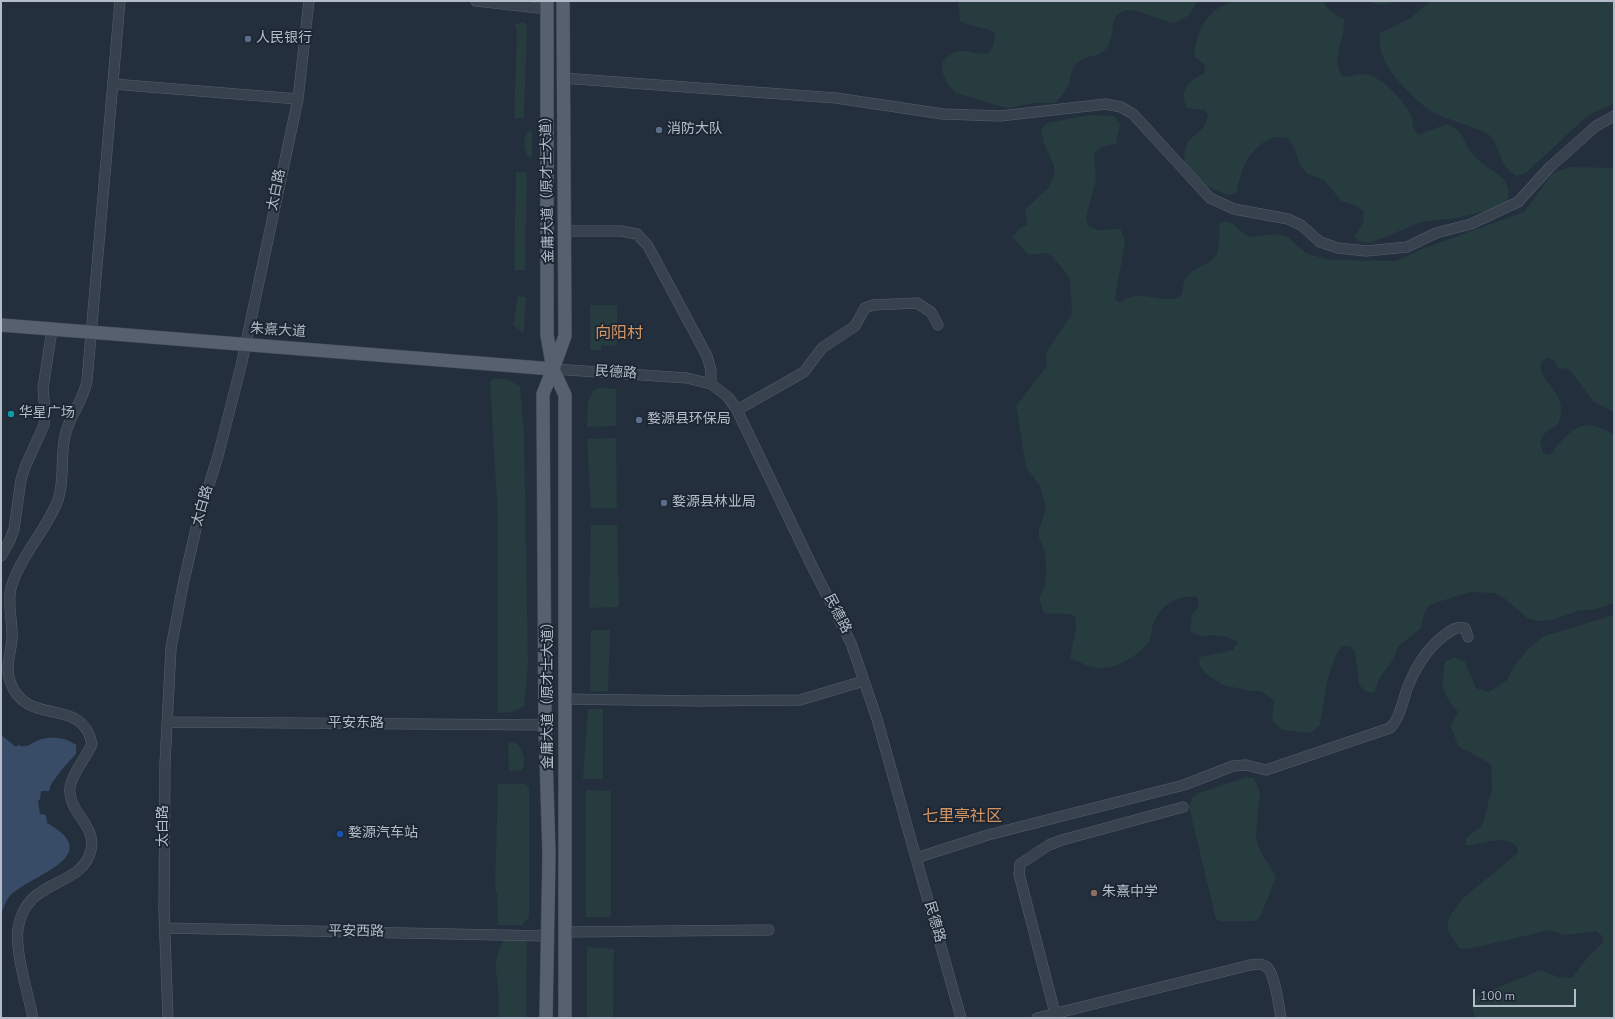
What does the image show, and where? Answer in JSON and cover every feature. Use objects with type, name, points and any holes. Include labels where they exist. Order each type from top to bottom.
[{"type":"main road","name":"金庸大道（原才士大道）","points":[[546,1018],[549,854],[545,725],[543,394],[565,336],[562,78],[563,1]]},
{"type":"main road","name":"金庸大道（原才士大道）","points":[[547,5],[546,335],[553,369],[565,395],[565,1018]]},
{"type":"main road","name":"朱熹大道","points":[[1,326],[553,369]]},
{"type":"street","points":[[33,1018],[18,942],[18,929],[23,910],[29,901],[37,894],[81,868],[91,852],[89,830],[73,807],[70,786],[92,744],[88,728],[74,717],[34,708],[15,693],[9,680],[8,665],[13,626],[6,600],[24,560],[58,499],[61,488],[65,437],[71,418],[86,390],[93,333],[120,1]]},
{"type":"street","name":"太白路","points":[[168,1018],[165,928],[165,763],[171,648],[183,585],[198,520],[236,387],[298,98],[309,1]]},
{"type":"street","points":[[476,1],[547,5]]},
{"type":"street","points":[[562,78],[836,98],[943,114],[1000,116],[1106,104],[1121,107],[1133,114],[1210,198],[1234,209],[1288,219],[1301,225],[1320,242],[1338,248],[1366,250],[1407,247],[1436,233],[1470,224],[1518,202],[1550,167],[1596,126],[1614,116]]},
{"type":"street","points":[[113,84],[298,98]]},
{"type":"street","points":[[564,232],[621,232],[637,234],[648,246],[707,356],[711,370],[711,384]]},
{"type":"street","points":[[737,410],[804,372],[822,348],[855,326],[865,308],[873,305],[917,303],[931,312],[938,325]]},
{"type":"street","points":[[1,556],[14,529],[20,480],[24,467],[44,426],[45,411],[43,388],[52,330]]},
{"type":"street","name":"民德路","points":[[553,369],[687,378],[711,384],[728,397],[737,410],[810,562],[851,643],[877,719],[961,1018]]},
{"type":"street","points":[[916,858],[988,835],[1184,785],[1233,766],[1246,765],[1266,770],[1390,728],[1396,722],[1407,688],[1422,658],[1437,641],[1456,628],[1465,628],[1468,637]]},
{"type":"street","points":[[565,699],[700,701],[800,700],[864,681]]},
{"type":"street","name":"平安东路","points":[[167,722],[545,725]]},
{"type":"street","points":[[1055,1013],[1019,874],[1020,864],[1049,845],[1062,840],[1082,836],[1183,807]]},
{"type":"street","name":"平安西路","points":[[165,928],[547,936]]},
{"type":"street","points":[[566,932],[769,930]]},
{"type":"street","points":[[1038,1018],[1250,964],[1261,964],[1268,969],[1272,978],[1281,1018]]},
{"type":"green space","points":[[958,1],[1198,1],[1189,15],[1175,23],[1132,10],[1122,11],[1115,18],[1110,41],[1107,47],[1104,51],[1082,60],[1075,65],[1068,87],[1054,103],[1034,103],[1007,108],[956,93],[947,83],[942,71],[943,61],[955,52],[960,51],[982,54],[989,53],[993,46],[995,35],[994,32],[990,30],[968,25],[960,21]]},
{"type":"green space","points":[[1236,1],[1323,1],[1329,10],[1344,19],[1343,34],[1338,56],[1339,69],[1342,76],[1348,77],[1363,74],[1370,75],[1384,83],[1408,109],[1412,118],[1413,127],[1418,135],[1447,124],[1457,130],[1474,156],[1504,180],[1508,190],[1508,201],[1494,209],[1456,218],[1421,222],[1370,243],[1358,241],[1354,237],[1363,223],[1364,212],[1355,205],[1341,201],[1324,180],[1308,174],[1300,165],[1295,150],[1288,138],[1278,137],[1274,137],[1264,142],[1251,153],[1241,175],[1237,192],[1228,195],[1201,184],[1185,164],[1184,155],[1188,141],[1204,127],[1208,116],[1205,110],[1187,108],[1184,91],[1190,82],[1204,74],[1205,65],[1194,56],[1195,46],[1201,28],[1211,14],[1218,8]]},
{"type":"green space","points":[[1368,1],[1401,1],[1379,5]]},
{"type":"green space","points":[[1428,1],[1614,1],[1614,103],[1587,116],[1527,172],[1517,176],[1507,168],[1495,142],[1488,134],[1479,129],[1441,116],[1427,108],[1400,83],[1386,64],[1382,54],[1380,33],[1409,19],[1429,3]]},
{"type":"green space","points":[[525,22],[527,28],[524,118],[514,118],[517,31],[515,24]]},
{"type":"green space","points":[[1090,115],[1114,116],[1120,124],[1116,144],[1102,147],[1094,153],[1096,180],[1086,220],[1089,226],[1095,229],[1121,230],[1125,242],[1115,299],[1120,303],[1130,297],[1137,296],[1168,299],[1181,296],[1186,277],[1191,272],[1212,260],[1217,253],[1219,246],[1219,224],[1224,221],[1232,223],[1245,235],[1253,237],[1275,234],[1288,237],[1307,254],[1332,260],[1396,261],[1425,248],[1524,212],[1553,173],[1569,167],[1614,168],[1614,412],[1594,402],[1569,369],[1558,368],[1555,361],[1547,358],[1541,362],[1541,368],[1545,379],[1557,394],[1561,410],[1558,424],[1545,433],[1540,441],[1543,453],[1550,455],[1558,444],[1569,434],[1574,430],[1587,425],[1602,428],[1614,435],[1614,603],[1593,610],[1580,610],[1552,620],[1537,621],[1527,618],[1503,597],[1495,593],[1471,592],[1430,605],[1424,613],[1421,628],[1398,647],[1393,660],[1380,677],[1374,693],[1367,692],[1359,685],[1355,652],[1350,646],[1342,646],[1335,657],[1327,682],[1320,725],[1311,733],[1282,730],[1272,721],[1274,701],[1261,691],[1250,691],[1223,685],[1205,673],[1199,664],[1200,657],[1233,650],[1238,642],[1228,637],[1213,635],[1202,637],[1190,631],[1192,614],[1199,607],[1197,597],[1183,597],[1165,607],[1160,612],[1153,624],[1151,637],[1147,644],[1136,654],[1122,663],[1108,668],[1098,668],[1086,665],[1070,658],[1076,627],[1075,616],[1067,614],[1044,613],[1039,599],[1045,585],[1046,569],[1045,552],[1039,538],[1039,530],[1046,508],[1040,486],[1026,467],[1016,406],[1047,366],[1046,353],[1072,314],[1070,278],[1052,256],[1045,253],[1028,255],[1013,237],[1019,229],[1027,225],[1025,210],[1048,188],[1054,176],[1054,165],[1044,144],[1041,129],[1047,123]]},
{"type":"green space","points":[[532,131],[532,157],[529,157],[524,142],[527,132]]},
{"type":"green space","points":[[516,172],[527,172],[525,270],[514,270]]},
{"type":"green space","points":[[518,296],[526,297],[524,331],[522,332],[513,325]]},
{"type":"green space","points":[[590,305],[617,305],[617,346],[602,345],[601,350],[590,350]]},
{"type":"green space","points":[[493,379],[506,379],[520,386],[524,433],[528,664],[524,706],[512,712],[498,713],[498,518],[490,383]]},
{"type":"green space","points":[[598,388],[616,389],[616,426],[587,427],[587,410],[589,400],[594,391]]},
{"type":"green space","points":[[616,438],[617,508],[591,508],[587,439]]},
{"type":"green space","points":[[591,525],[617,525],[619,607],[589,608]]},
{"type":"green space","points":[[1614,615],[1614,1018],[1475,1018],[1472,1008],[1477,996],[1541,970],[1558,977],[1572,978],[1588,957],[1603,943],[1602,936],[1597,931],[1564,935],[1550,930],[1468,949],[1459,948],[1447,929],[1449,917],[1463,898],[1518,853],[1517,846],[1505,840],[1466,845],[1466,838],[1482,826],[1492,789],[1491,764],[1458,746],[1451,726],[1458,712],[1445,694],[1443,684],[1445,662],[1454,657],[1465,662],[1476,688],[1489,692],[1507,680],[1515,665],[1528,649],[1544,636]]},
{"type":"green space","points":[[591,630],[610,630],[608,691],[590,692]]},
{"type":"green space","points":[[588,709],[603,709],[603,779],[583,779]]},
{"type":"green space","points":[[508,742],[514,742],[522,751],[524,762],[522,770],[509,771]]},
{"type":"green space","points":[[1247,777],[1254,778],[1260,792],[1256,836],[1257,843],[1276,877],[1260,917],[1255,921],[1221,921],[1216,919],[1189,807],[1192,798],[1199,793]]},
{"type":"green space","points":[[498,784],[525,784],[529,787],[529,917],[522,925],[498,925],[497,894],[495,888]]},
{"type":"green space","points":[[586,790],[611,791],[610,917],[586,917]]},
{"type":"green space","points":[[505,938],[527,939],[526,1018],[498,1018],[499,999],[496,960],[500,946]]},
{"type":"green space","points":[[587,947],[614,949],[613,1018],[587,1018]]},
{"type":"water","points":[[1,735],[16,747],[18,745],[28,746],[38,740],[46,738],[64,739],[76,745],[76,754],[51,784],[49,791],[41,791],[40,800],[38,800],[40,814],[46,815],[47,823],[64,835],[70,846],[67,856],[58,865],[18,889],[9,897],[1,914]]},
{"type":"place","name":"人民银行","points":[[248,39]]},
{"type":"place","name":"消防大队","points":[[659,130]]},
{"type":"place","name":"华星广场","points":[[11,414]]},
{"type":"place","name":"婺源县环保局","points":[[639,420]]},
{"type":"place","name":"婺源县林业局","points":[[664,503]]},
{"type":"place","name":"婺源汽车站","points":[[340,834]]},
{"type":"place","name":"朱熹中学","points":[[1094,893]]},
{"type":"district","name":"向阳村","points":[[619,334]]},
{"type":"district","name":"七里亭社区","points":[[962,817]]}]
